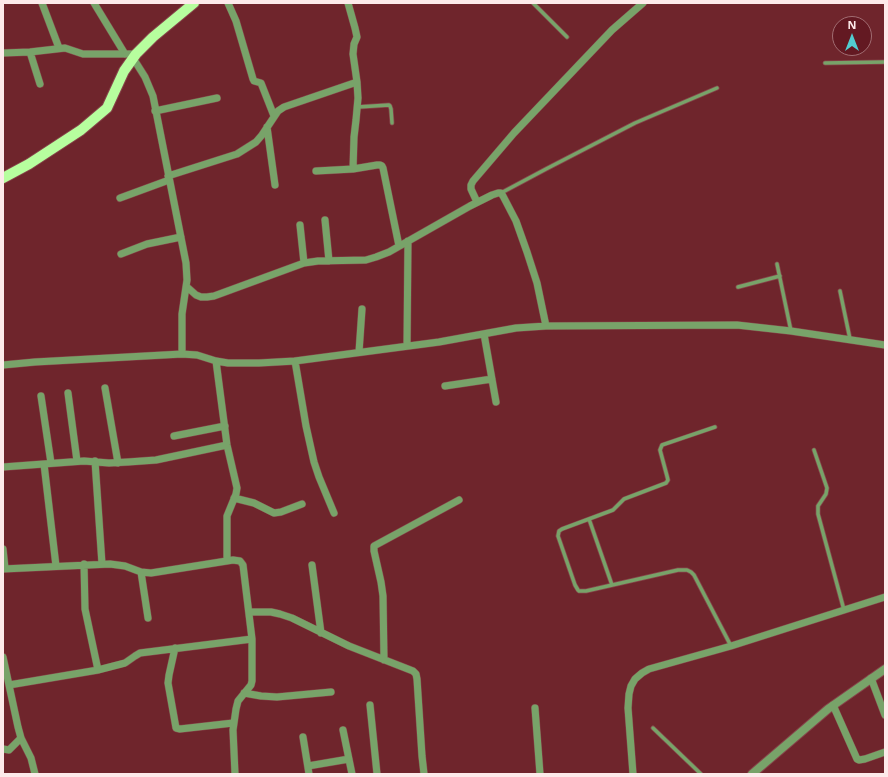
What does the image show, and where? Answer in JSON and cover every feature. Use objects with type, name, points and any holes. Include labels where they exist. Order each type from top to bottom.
[{"type":"main road","points":[[3,178],[29,164],[81,130],[107,108],[131,55],[194,3]]},
{"type":"street","points":[[42,3],[59,48]]},
{"type":"street","points":[[94,3],[145,77],[153,96],[187,273],[187,288],[184,296],[182,314],[182,354]]},
{"type":"street","points":[[228,3],[236,22],[253,79],[254,81],[261,83],[274,116]]},
{"type":"street","points":[[348,3],[357,37],[354,44],[353,54],[358,82],[358,107],[354,137],[353,169]]},
{"type":"street","points":[[477,202],[471,189],[473,181],[514,133],[606,35],[643,3]]},
{"type":"street","points":[[3,53],[30,52],[59,48],[69,49],[84,54],[131,55]]},
{"type":"street","points":[[30,52],[40,84]]},
{"type":"street","points":[[120,198],[169,178],[237,154],[256,142],[278,111],[284,107],[358,82]]},
{"type":"street","points":[[156,111],[217,98]]},
{"type":"street","points":[[267,127],[275,185]]},
{"type":"street","points":[[316,171],[353,169],[380,165],[383,168],[399,246]]},
{"type":"street","points":[[187,288],[196,295],[207,297],[304,263],[366,260],[389,252],[477,202],[496,193],[501,193],[516,221],[532,266],[546,326]]},
{"type":"street","points":[[325,220],[329,261]]},
{"type":"street","points":[[300,225],[304,263]]},
{"type":"street","points":[[121,254],[147,244],[181,238]]},
{"type":"street","points":[[407,346],[408,241]]},
{"type":"street","points":[[359,352],[362,308]]},
{"type":"street","points":[[3,365],[182,354],[197,355],[216,361],[239,363],[295,361],[439,342],[516,328],[546,326],[738,325],[850,339],[885,345]]},
{"type":"street","points":[[484,334],[496,402]]},
{"type":"street","points":[[216,361],[227,445],[236,488],[227,516],[227,561]]},
{"type":"street","points":[[295,361],[306,426],[314,462],[318,477],[334,513]]},
{"type":"street","points":[[446,386],[492,379]]},
{"type":"street","points":[[105,388],[118,463]]},
{"type":"street","points":[[68,393],[77,461]]},
{"type":"street","points":[[41,396],[56,566]]},
{"type":"street","points":[[174,436],[225,426]]},
{"type":"street","points":[[3,467],[77,461],[118,463],[156,460],[227,445]]},
{"type":"street","points":[[95,461],[102,564]]},
{"type":"street","points":[[234,498],[254,503],[274,513],[302,504]]},
{"type":"street","points":[[384,660],[383,596],[374,546],[460,500]]},
{"type":"street","points":[[3,549],[4,568],[117,564],[142,572],[152,573],[227,561],[240,561],[243,565],[252,640],[252,683],[238,701],[234,723],[235,774]]},
{"type":"street","points":[[84,564],[85,609],[98,670]]},
{"type":"street","points":[[312,565],[322,633]]},
{"type":"street","points":[[142,572],[148,618]]},
{"type":"street","points":[[633,774],[628,708],[629,694],[631,686],[636,679],[649,668],[731,646],[885,597]]},
{"type":"street","points":[[249,612],[271,612],[292,618],[349,646],[413,671],[416,674],[424,774]]},
{"type":"street","points":[[9,685],[98,670],[125,663],[140,653],[252,640]]},
{"type":"street","points":[[175,648],[168,683],[176,728],[180,729],[234,723]]},
{"type":"street","points":[[3,657],[18,727],[31,758],[35,774]]},
{"type":"street","points":[[752,774],[833,705],[885,669]]},
{"type":"street","points":[[871,678],[885,715]]},
{"type":"street","points":[[244,693],[277,697],[332,692]]},
{"type":"street","points":[[370,705],[377,774]]},
{"type":"street","points":[[833,705],[857,759],[865,759],[885,752]]},
{"type":"street","points":[[535,708],[540,774]]},
{"type":"street","points":[[343,730],[352,774]]},
{"type":"street","points":[[303,737],[309,770],[349,759]]},
{"type":"street","points":[[3,749],[9,750],[22,738]]},
{"type":"lane","points":[[533,3],[567,38]]},
{"type":"lane","points":[[825,63],[885,62]]},
{"type":"lane","points":[[501,193],[546,168],[636,123],[717,88]]},
{"type":"lane","points":[[358,107],[389,105],[391,109],[392,124]]},
{"type":"lane","points":[[777,264],[791,331]]},
{"type":"lane","points":[[738,288],[780,276]]},
{"type":"lane","points":[[840,291],[850,339]]},
{"type":"lane","points":[[715,427],[662,445],[660,450],[668,480],[666,484],[624,499],[612,510],[559,531],[558,534],[578,590],[586,591],[678,570],[688,570],[694,575],[731,646]]},
{"type":"lane","points":[[814,450],[827,488],[826,494],[818,506],[818,514],[844,610]]},
{"type":"lane","points":[[589,519],[612,584]]},
{"type":"lane","points":[[653,728],[701,774]]}]
